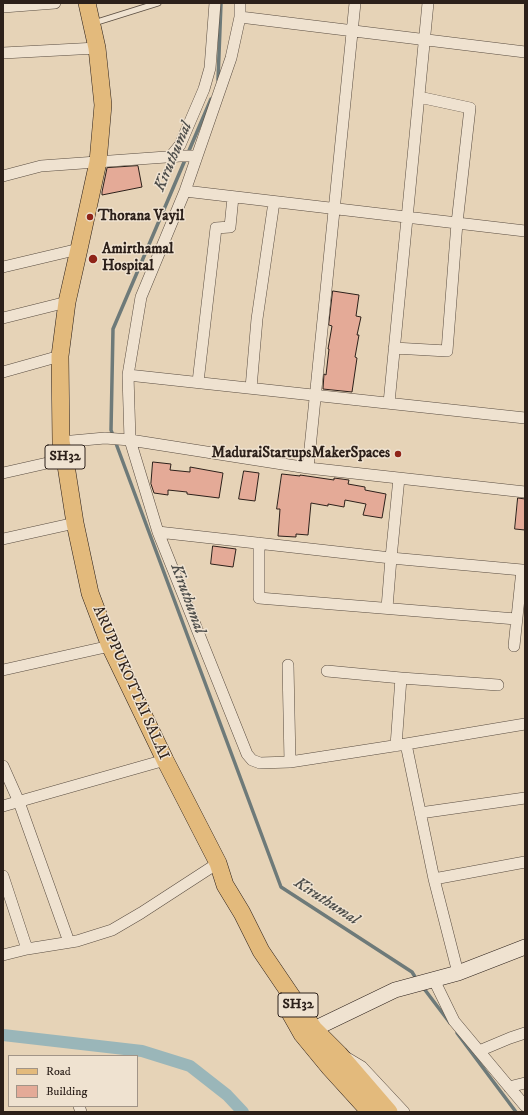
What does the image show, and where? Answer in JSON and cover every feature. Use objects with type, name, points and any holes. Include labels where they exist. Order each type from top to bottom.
[{"type":"main road","name":"ARUPPUKOTTAI SALAI","points":[[87,3],[97,48],[103,105],[98,162],[67,302],[60,356],[61,442],[66,459],[75,523],[90,593],[110,646],[165,760],[218,863],[225,885],[242,913],[261,951],[314,1029],[339,1054],[389,1112]]},
{"type":"main road","points":[[225,885],[238,926],[250,951],[286,1006],[302,1034],[330,1068],[370,1112]]},
{"type":"street","points":[[3,7],[55,3]]},
{"type":"street","points":[[176,156],[204,89],[210,68],[215,3]]},
{"type":"street","points":[[240,3],[240,18],[231,58],[194,156],[185,191],[141,297],[128,374],[125,440],[158,532],[247,754],[252,760],[260,763],[290,762],[525,724]]},
{"type":"street","points":[[308,468],[355,3]]},
{"type":"street","points":[[389,403],[428,3]]},
{"type":"street","points":[[240,18],[525,52]]},
{"type":"street","points":[[3,53],[97,48]]},
{"type":"street","points":[[394,348],[447,351],[457,223],[470,108],[419,97]]},
{"type":"street","points":[[3,176],[41,166],[194,156]]},
{"type":"street","points":[[185,191],[525,231]]},
{"type":"street","points":[[198,382],[216,228],[230,227],[233,197]]},
{"type":"street","points":[[251,388],[257,319],[274,202]]},
{"type":"street","points":[[3,267],[79,249]]},
{"type":"street","points":[[3,318],[67,302]]},
{"type":"street","points":[[3,372],[60,356]]},
{"type":"street","points":[[128,374],[525,418]]},
{"type":"street","points":[[61,442],[105,438],[125,440],[308,468],[525,492]]},
{"type":"street","points":[[3,473],[66,459]]},
{"type":"street","points":[[387,608],[399,478]]},
{"type":"street","points":[[3,540],[75,523]]},
{"type":"street","points":[[158,532],[391,558],[523,570],[514,646]]},
{"type":"street","points":[[259,543],[259,598],[516,619]]},
{"type":"street","points":[[3,670],[110,646]]},
{"type":"street","points":[[288,665],[290,762]]},
{"type":"street","points":[[327,671],[498,685]]},
{"type":"street","points":[[402,678],[401,745],[420,813],[434,878],[458,973]]},
{"type":"street","points":[[3,806],[165,760]]},
{"type":"street","points":[[3,766],[19,802],[69,942]]},
{"type":"street","points":[[420,813],[525,798]]},
{"type":"street","points":[[434,878],[525,862]]},
{"type":"street","points":[[3,955],[27,949],[77,941],[112,930],[218,863]]},
{"type":"street","points":[[3,876],[27,949]]},
{"type":"street","points":[[314,1029],[395,990],[458,973],[525,947]]},
{"type":"street","points":[[434,980],[454,1021],[525,1106]]},
{"type":"street","points":[[479,1051],[525,1033]]},
{"type":"street","points":[[339,1054],[351,1059],[362,1067],[404,1112]]},
{"type":"street","points":[[510,1087],[525,1083]]},
{"type":"lane","points":[[92,24],[158,3]]},
{"type":"building","points":[[138,166],[142,187],[102,195],[107,168]]},
{"type":"building","points":[[333,291],[359,295],[356,316],[361,317],[357,335],[359,335],[355,357],[357,358],[352,392],[323,389],[332,326],[329,325]]},
{"type":"building","points":[[153,462],[171,464],[170,470],[190,472],[190,467],[223,473],[219,498],[168,490],[168,495],[154,493],[151,484]]},
{"type":"building","points":[[244,471],[259,473],[255,501],[239,499]]},
{"type":"building","points":[[282,474],[334,480],[334,478],[349,480],[348,484],[365,487],[365,490],[386,494],[382,518],[363,515],[366,504],[345,500],[344,507],[311,503],[308,535],[296,534],[296,537],[278,536],[280,509],[277,509]]},
{"type":"building","points":[[518,498],[525,499],[525,530],[515,529]]},
{"type":"building","points":[[213,546],[236,549],[233,567],[211,564]]},
{"type":"waterway","name":"Kiruthumal","points":[[218,80],[221,3]]},
{"type":"waterway","name":"Kiruthumal","points":[[211,99],[113,329],[111,430],[281,887],[412,972],[417,980]]},
{"type":"waterway","name":"Kiruthumal","points":[[422,986],[450,1023]]},
{"type":"waterway","name":"Kiruthumal","points":[[457,1033],[516,1112]]},
{"type":"waterway","points":[[3,1035],[142,1051],[190,1066],[227,1095],[243,1112]]},
{"type":"place","name":"Thorana Vayil","points":[[90,217]]},
{"type":"place","name":"Amirthamal Hospital","points":[[93,259]]},
{"type":"place","name":"MaduraiStartupsMakerSpaces","points":[[398,454]]}]
